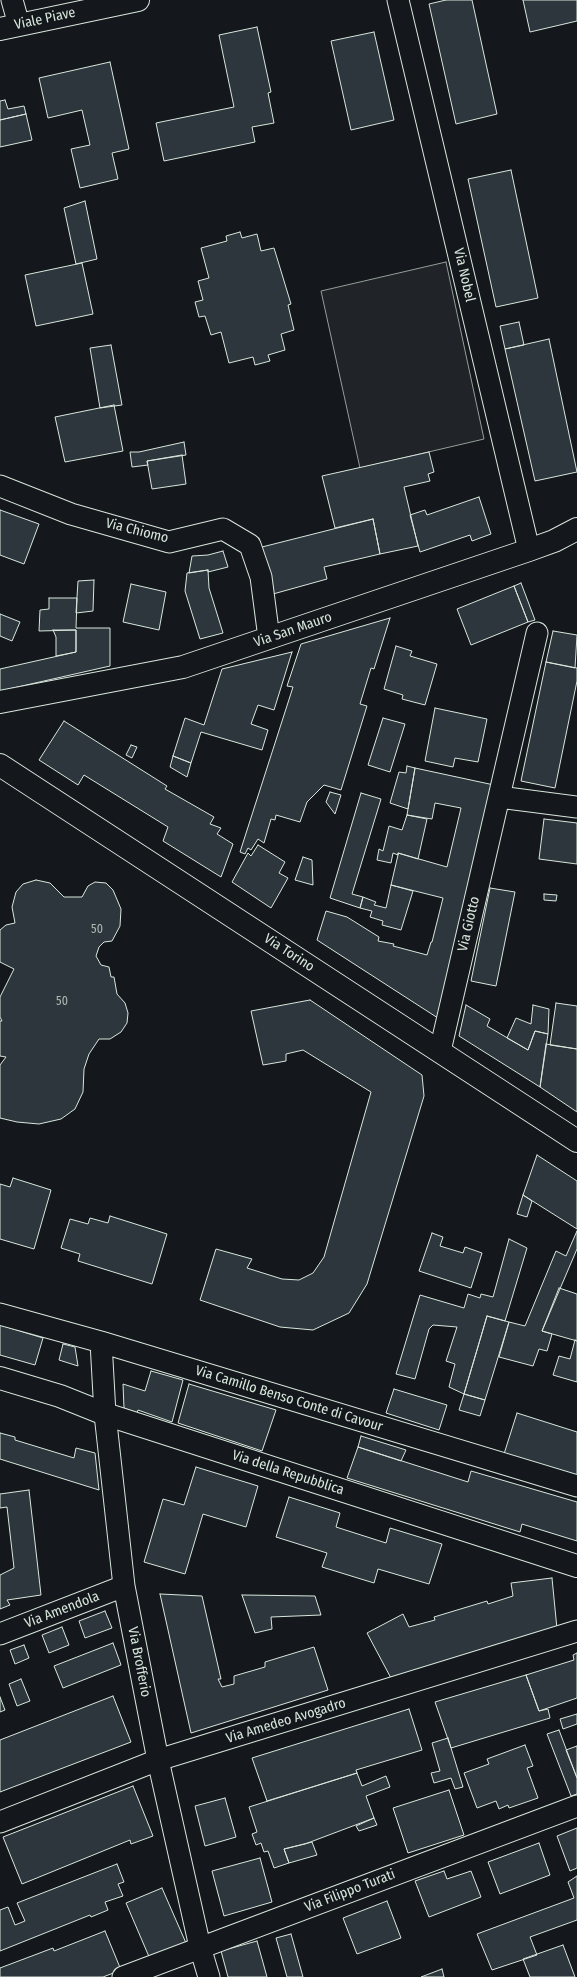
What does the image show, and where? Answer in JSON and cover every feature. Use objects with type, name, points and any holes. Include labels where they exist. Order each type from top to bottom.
[{"type":"street","points":[[9,27],[12,0]]},
{"type":"street","name":"Viale Piave","points":[[9,27],[138,0]]},
{"type":"street","name":"Via Nobel","points":[[398,0],[529,550]]},
{"type":"street","name":"Via Chiomo","points":[[0,486],[71,514],[169,542],[223,529],[250,545],[261,577],[269,638]]},
{"type":"street","name":"Via San Mauro","points":[[0,702],[183,667],[529,550],[554,541],[577,529]]},
{"type":"street","name":"Via Giotto","points":[[440,1051],[537,633]]},
{"type":"street","name":"Via Torino","points":[[0,765],[577,1141]]},
{"type":"street","points":[[499,797],[577,807]]},
{"type":"street","name":"Via Camillo Benso Conte di Cavour","points":[[0,1314],[101,1342],[577,1486]]},
{"type":"street","name":"Via Brofferio","points":[[101,1342],[105,1414],[124,1586],[158,1760],[200,1947],[209,1977]]},
{"type":"street","name":"Via della Repubblica","points":[[0,1378],[60,1396],[105,1414],[577,1566]]},
{"type":"street","name":"Via Amendola","points":[[0,1634],[124,1586]]},
{"type":"street","name":"Via Amedeo Avogadro","points":[[0,1822],[158,1760],[577,1631]]},
{"type":"street","name":"Via Filippo Turati","points":[[122,1977],[577,1806]]},
{"type":"shaded area","points":[[446,262],[484,439],[360,468],[321,291]]},
{"type":"building","points":[[446,0],[472,0],[497,114],[456,124],[429,4]]},
{"type":"building","points":[[523,0],[577,0],[577,21],[530,32]]},
{"type":"building","points":[[257,27],[271,92],[268,93],[274,123],[252,127],[255,142],[164,161],[156,123],[234,107],[219,35]]},
{"type":"building","points":[[374,32],[394,120],[351,130],[331,41]]},
{"type":"building","points":[[110,62],[129,149],[112,153],[118,179],[80,188],[71,149],[90,145],[82,110],[48,118],[39,78]]},
{"type":"building","points":[[5,100],[8,109],[24,106],[26,114],[0,120],[0,101]]},
{"type":"building","points":[[26,114],[32,140],[0,147],[0,120]]},
{"type":"building","points":[[511,170],[538,298],[496,307],[468,179]]},
{"type":"building","points":[[85,201],[97,259],[76,264],[64,208]]},
{"type":"building","points":[[240,232],[242,238],[257,234],[261,251],[274,248],[291,304],[288,305],[294,330],[281,334],[285,350],[268,355],[270,361],[255,365],[253,357],[229,363],[221,332],[211,335],[205,316],[199,317],[195,302],[203,300],[198,281],[209,278],[201,248],[227,241],[226,236]]},
{"type":"building","points":[[82,263],[93,314],[36,326],[25,275]]},
{"type":"building","points":[[519,322],[524,345],[505,349],[500,326]]},
{"type":"building","points":[[549,339],[577,472],[535,481],[505,349]]},
{"type":"building","points":[[111,345],[122,405],[100,408],[90,348]]},
{"type":"building","points":[[114,405],[123,451],[65,462],[55,417]]},
{"type":"building","points":[[184,442],[186,455],[147,461],[148,465],[132,467],[130,452],[139,452]]},
{"type":"building","points":[[429,452],[434,472],[428,474],[430,481],[404,487],[418,546],[380,554],[373,519],[335,528],[322,476]]},
{"type":"building","points":[[182,455],[186,484],[152,489],[147,461]]},
{"type":"building","points":[[479,497],[491,534],[472,541],[470,535],[420,552],[410,515],[425,510],[427,515]]},
{"type":"building","points":[[0,510],[39,524],[24,564],[0,555]]},
{"type":"building","points":[[373,519],[380,554],[324,567],[327,579],[273,594],[262,547]]},
{"type":"building","points":[[223,551],[228,567],[208,572],[208,570],[189,573],[192,556],[208,555]]},
{"type":"building","points":[[208,570],[209,588],[223,633],[200,639],[185,591],[187,573]]},
{"type":"building","points":[[94,580],[93,611],[76,613],[78,581]]},
{"type":"building","points":[[521,583],[535,620],[528,622],[514,586]]},
{"type":"building","points":[[131,584],[166,592],[159,630],[123,622]]},
{"type":"building","points":[[514,586],[528,622],[471,645],[457,609]]},
{"type":"building","points":[[49,598],[77,598],[76,628],[110,628],[110,666],[0,691],[0,669],[76,652],[76,630],[39,631],[40,610],[49,609]]},
{"type":"building","points":[[0,614],[20,622],[12,641],[0,636]]},
{"type":"building","points":[[390,618],[374,669],[371,668],[360,704],[367,706],[341,790],[324,785],[307,802],[300,822],[276,815],[275,820],[271,819],[264,843],[258,839],[251,850],[248,848],[245,854],[240,852],[293,687],[287,686],[301,644]]},
{"type":"building","points":[[53,630],[76,630],[76,652],[56,656],[56,637]]},
{"type":"building","points":[[553,631],[577,635],[575,668],[546,662]]},
{"type":"building","points":[[396,646],[412,651],[410,656],[437,664],[425,705],[402,699],[403,695],[384,689]]},
{"type":"building","points":[[292,652],[274,710],[258,705],[251,724],[268,730],[262,750],[201,732],[191,763],[173,756],[185,718],[204,725],[222,669]]},
{"type":"building","points":[[546,662],[577,668],[577,681],[555,788],[521,781]]},
{"type":"building","points":[[435,708],[487,719],[478,762],[455,758],[453,767],[425,761]]},
{"type":"building","points":[[383,718],[405,724],[390,772],[368,765]]},
{"type":"building","points":[[64,721],[167,786],[165,789],[214,817],[210,824],[221,828],[217,834],[233,844],[221,877],[163,841],[168,827],[84,775],[78,785],[39,760]]},
{"type":"building","points":[[131,745],[137,747],[132,758],[126,755]]},
{"type":"building","points":[[173,756],[191,763],[187,777],[170,767]]},
{"type":"building","points":[[407,766],[415,768],[408,809],[390,803],[399,772],[406,773]]},
{"type":"building","points":[[415,768],[494,785],[441,1020],[317,940],[326,911],[347,917],[379,937],[378,941],[394,944],[393,946],[427,955],[432,942],[443,898],[391,885],[398,853],[447,867],[461,808],[435,803],[432,819],[407,815]]},
{"type":"building","points":[[330,792],[341,795],[335,814],[326,802]]},
{"type":"building","points":[[361,793],[381,799],[352,894],[363,897],[360,908],[330,898]]},
{"type":"building","points":[[407,815],[427,819],[418,859],[393,853],[391,863],[377,860],[379,849],[383,851],[389,826],[402,830]]},
{"type":"building","points":[[544,819],[577,823],[577,864],[539,859]]},
{"type":"building","points":[[258,845],[285,862],[279,873],[288,878],[271,908],[232,882],[248,853],[251,856]]},
{"type":"building","points":[[303,857],[312,860],[313,885],[295,880]]},
{"type":"building","points":[[36,880],[50,883],[64,897],[82,897],[88,886],[95,882],[106,883],[113,890],[121,909],[120,926],[112,941],[104,942],[99,947],[96,956],[101,965],[109,967],[111,977],[114,977],[117,994],[125,1003],[128,1013],[127,1023],[121,1032],[110,1039],[99,1039],[89,1054],[84,1069],[83,1092],[75,1109],[61,1119],[39,1124],[17,1122],[0,1118],[0,1065],[6,1057],[0,1056],[0,1021],[2,1021],[0,1017],[0,997],[14,969],[0,962],[0,930],[6,925],[15,923],[12,907],[16,892],[23,884]]},
{"type":"building","points":[[391,885],[413,891],[401,930],[382,925],[383,921],[370,917],[372,911],[360,908],[363,897],[376,902],[374,905],[386,908]]},
{"type":"building","points":[[490,888],[515,892],[496,986],[471,981]]},
{"type":"building","points":[[544,894],[557,895],[556,901],[544,900]]},
{"type":"building","points":[[310,1000],[422,1075],[424,1096],[367,1284],[349,1313],[313,1330],[280,1327],[200,1300],[216,1249],[252,1259],[247,1268],[282,1279],[299,1280],[313,1273],[324,1257],[371,1092],[303,1050],[286,1054],[286,1061],[263,1065],[251,1011]]},
{"type":"building","points":[[556,1003],[577,1006],[577,1049],[550,1045]]},
{"type":"building","points":[[466,1005],[490,1019],[487,1026],[528,1050],[535,1031],[548,1034],[540,1087],[459,1036]]},
{"type":"building","points":[[533,1005],[549,1009],[548,1034],[535,1031],[528,1050],[507,1038],[516,1018],[531,1024]]},
{"type":"building","points":[[546,1044],[577,1049],[577,1112],[540,1087]]},
{"type":"building","points":[[537,1155],[577,1181],[577,1229],[523,1195]]},
{"type":"building","points":[[13,1178],[51,1190],[34,1249],[0,1239],[0,1184],[10,1187]]},
{"type":"building","points":[[523,1195],[532,1201],[527,1217],[517,1214]]},
{"type":"building","points":[[110,1216],[167,1234],[152,1284],[78,1261],[80,1254],[61,1248],[70,1219],[88,1224],[90,1218],[108,1223]]},
{"type":"building","points":[[577,1231],[577,1249],[542,1331],[552,1334],[547,1351],[539,1349],[533,1366],[499,1357],[509,1322],[525,1326],[556,1251],[566,1256]]},
{"type":"building","points":[[432,1233],[443,1237],[440,1246],[463,1253],[465,1247],[482,1253],[471,1288],[419,1271]]},
{"type":"building","points":[[509,1239],[527,1248],[505,1321],[487,1316],[464,1394],[449,1387],[455,1364],[446,1361],[457,1327],[433,1325],[429,1329],[415,1379],[396,1374],[420,1295],[464,1308],[468,1294],[480,1298],[481,1294],[493,1297]]},
{"type":"building","points":[[559,1288],[577,1294],[577,1341],[542,1331]]},
{"type":"building","points":[[487,1316],[509,1322],[485,1400],[464,1394]]},
{"type":"building","points":[[0,1325],[43,1338],[35,1365],[0,1355]]},
{"type":"building","points":[[575,1340],[577,1341],[577,1382],[553,1375],[559,1356],[570,1359]]},
{"type":"building","points":[[63,1344],[75,1347],[78,1366],[59,1360]]},
{"type":"building","points":[[151,1371],[183,1380],[172,1422],[138,1410],[137,1413],[124,1408],[123,1384],[145,1391]]},
{"type":"building","points":[[189,1384],[276,1410],[262,1451],[178,1423]]},
{"type":"building","points":[[394,1389],[447,1405],[439,1430],[386,1413]]},
{"type":"building","points":[[464,1394],[485,1400],[480,1416],[459,1410]]},
{"type":"building","points":[[517,1413],[577,1432],[577,1475],[504,1454]]},
{"type":"building","points":[[0,1433],[15,1437],[15,1440],[74,1458],[76,1448],[95,1453],[99,1490],[0,1459]]},
{"type":"building","points":[[361,1436],[406,1450],[401,1461],[358,1447]]},
{"type":"building","points":[[358,1447],[468,1482],[471,1471],[577,1502],[577,1541],[522,1524],[520,1532],[347,1478]]},
{"type":"building","points":[[196,1467],[258,1486],[246,1527],[203,1514],[185,1574],[144,1562],[163,1499],[184,1505]]},
{"type":"building","points":[[29,1490],[41,1595],[7,1600],[10,1605],[0,1609],[0,1575],[14,1568],[7,1507],[0,1508],[0,1494]]},
{"type":"building","points":[[289,1497],[340,1513],[336,1527],[386,1543],[390,1528],[442,1544],[429,1584],[378,1569],[374,1583],[322,1567],[327,1553],[276,1537]]},
{"type":"building","points":[[552,1578],[557,1629],[499,1647],[498,1644],[392,1680],[367,1633],[403,1614],[409,1627],[435,1620],[434,1617],[487,1601],[488,1604],[513,1596],[511,1583]]},
{"type":"building","points":[[160,1594],[202,1596],[221,1679],[218,1679],[222,1687],[234,1684],[234,1676],[265,1667],[265,1662],[314,1647],[328,1690],[191,1733]]},
{"type":"building","points":[[242,1595],[315,1596],[321,1615],[271,1617],[272,1629],[255,1633]]},
{"type":"building","points":[[105,1611],[112,1628],[85,1638],[79,1621]]},
{"type":"building","points":[[62,1627],[69,1645],[49,1653],[42,1635]]},
{"type":"building","points":[[113,1643],[121,1665],[63,1688],[54,1666]]},
{"type":"building","points":[[24,1645],[29,1658],[15,1664],[10,1650]]},
{"type":"building","points":[[577,1653],[577,1698],[539,1711],[526,1675],[574,1660],[573,1655]]},
{"type":"building","points":[[526,1675],[539,1711],[548,1709],[550,1718],[451,1748],[435,1702]]},
{"type":"building","points":[[21,1679],[30,1701],[17,1706],[9,1684]]},
{"type":"building","points":[[113,1696],[131,1742],[0,1792],[0,1740]]},
{"type":"building","points":[[0,1697],[5,1710],[0,1712]]},
{"type":"building","points":[[409,1709],[422,1750],[356,1770],[357,1773],[267,1801],[252,1758]]},
{"type":"building","points":[[577,1714],[577,1724],[563,1729],[560,1719]]},
{"type":"building","points":[[559,1730],[577,1778],[577,1794],[571,1796],[547,1734]]},
{"type":"building","points":[[448,1738],[463,1787],[455,1789],[451,1778],[434,1783],[431,1773],[440,1771],[432,1743]]},
{"type":"building","points":[[525,1745],[533,1766],[527,1768],[538,1798],[509,1808],[508,1805],[499,1809],[496,1801],[477,1808],[464,1773],[489,1764],[487,1759]]},
{"type":"building","points":[[577,1746],[577,1778],[566,1750]]},
{"type":"building","points":[[357,1773],[362,1786],[386,1776],[390,1787],[366,1796],[374,1818],[305,1844],[284,1849],[289,1863],[274,1868],[268,1851],[264,1852],[261,1843],[256,1845],[252,1834],[257,1832],[249,1807]]},
{"type":"building","points":[[133,1786],[153,1836],[131,1844],[130,1840],[22,1884],[3,1837]]},
{"type":"building","points":[[449,1790],[464,1835],[408,1853],[393,1808]]},
{"type":"building","points":[[225,1798],[236,1837],[205,1846],[195,1806]]},
{"type":"building","points":[[374,1818],[377,1825],[359,1831],[356,1826]]},
{"type":"building","points":[[577,1828],[577,1868],[570,1871],[557,1836]]},
{"type":"building","points":[[312,1842],[317,1855],[289,1863],[284,1849]]},
{"type":"building","points":[[539,1843],[550,1875],[500,1894],[488,1862]]},
{"type":"building","points":[[260,1858],[272,1902],[224,1916],[212,1871]]},
{"type":"building","points":[[117,1864],[124,1882],[118,1884],[123,1896],[105,1902],[108,1910],[91,1917],[90,1915],[0,1951],[0,1910],[8,1907],[15,1925],[25,1921],[17,1903]]},
{"type":"building","points":[[444,1871],[447,1879],[471,1871],[481,1897],[429,1917],[415,1881]]},
{"type":"building","points":[[577,1876],[577,1920],[530,1937],[537,1955],[492,1970],[477,1934],[574,1898],[568,1882]]},
{"type":"building","points":[[162,1888],[186,1943],[150,1959],[126,1903]]},
{"type":"building","points":[[387,1901],[401,1938],[357,1954],[343,1918]]},
{"type":"building","points":[[105,1931],[121,1970],[103,1977],[0,1977],[0,1968],[53,1948],[54,1951]]},
{"type":"building","points":[[291,1934],[303,1977],[287,1977],[276,1938]]},
{"type":"building","points":[[257,1941],[267,1977],[228,1977],[221,1951]]},
{"type":"building","points":[[563,1945],[575,1977],[530,1977],[523,1959]]},
{"type":"building","points":[[442,1969],[444,1977],[421,1977]]}]
